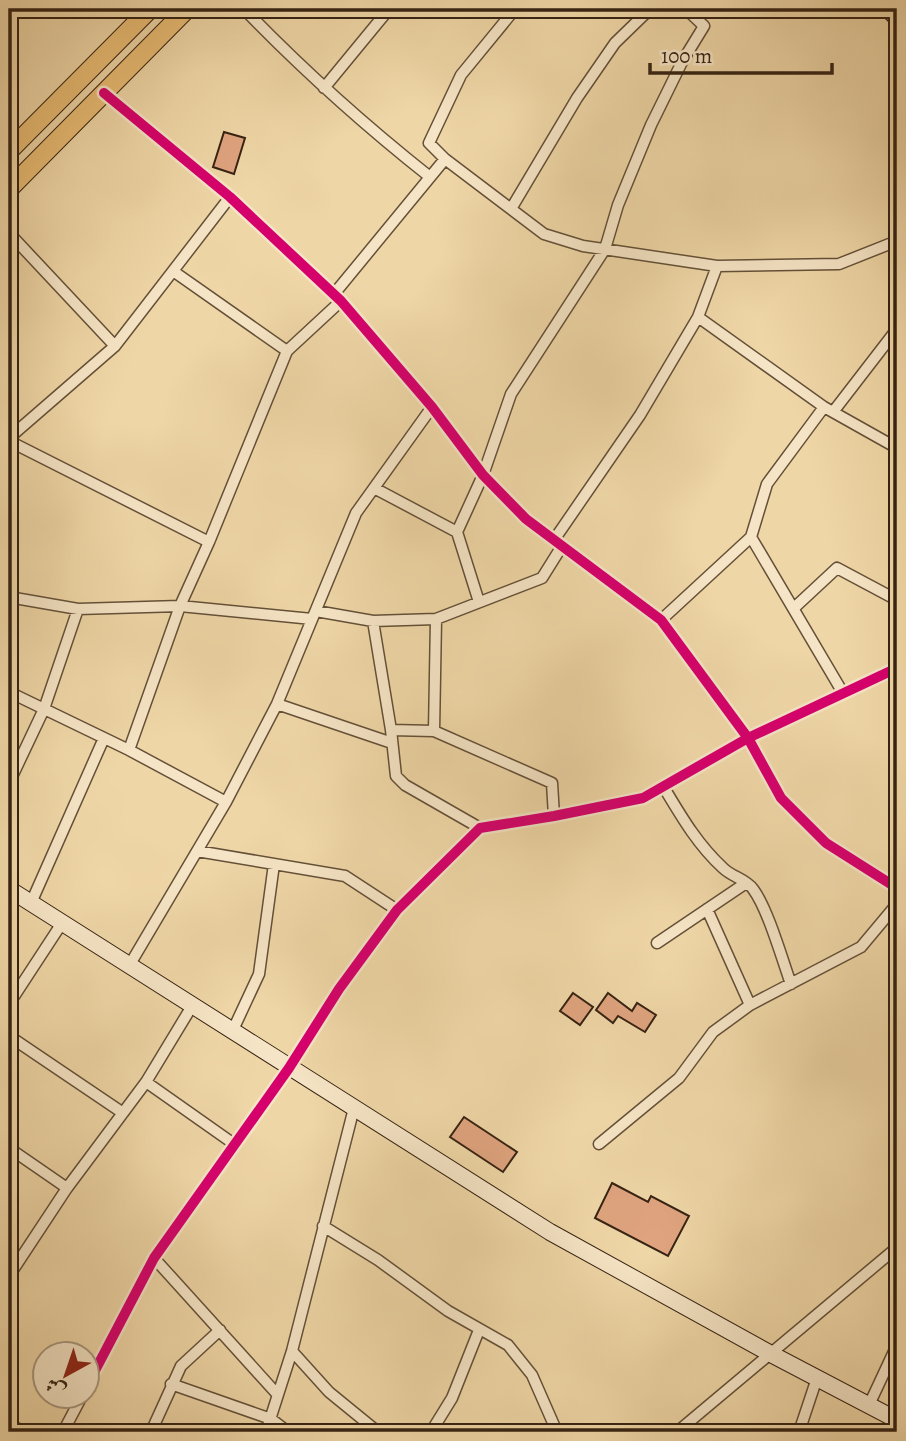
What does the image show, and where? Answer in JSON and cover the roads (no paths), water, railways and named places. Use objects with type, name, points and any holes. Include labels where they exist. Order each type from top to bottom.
[{"type":"highway","points":[[892,9],[897,14]]},
{"type":"main road","points":[[9,150],[150,9]]},
{"type":"main road","points":[[9,189],[187,9]]},
{"type":"main road","points":[[9,888],[550,1232],[897,1420]]},
{"type":"street","points":[[244,9],[371,131],[430,177]]},
{"type":"street","points":[[324,88],[389,9]]},
{"type":"street","points":[[515,9],[461,75],[429,143],[445,159],[544,234],[583,246],[717,266],[839,264],[897,241]]},
{"type":"street","points":[[511,209],[576,98],[615,43],[650,9]]},
{"type":"street","points":[[478,603],[457,532],[483,475],[511,394],[605,250],[618,205],[650,125],[704,26],[686,9]]},
{"type":"street","points":[[104,93],[230,197],[337,298],[432,407],[483,475],[526,519],[661,620],[748,738],[781,798],[826,843],[897,888]]},
{"type":"street","points":[[129,750],[180,606],[287,351],[337,298],[445,159]]},
{"type":"street","points":[[209,542],[9,439],[115,346],[230,197]]},
{"type":"street","points":[[9,233],[115,346]]},
{"type":"street","points":[[9,597],[78,609],[180,606],[373,621],[436,619],[542,578],[558,543],[640,415],[698,317],[717,266]]},
{"type":"street","points":[[173,271],[287,351]]},
{"type":"street","points":[[698,317],[828,410],[897,448]]},
{"type":"street","points":[[661,620],[751,537],[767,484],[897,329]]},
{"type":"street","points":[[129,966],[226,802],[277,704],[356,513],[432,407]]},
{"type":"street","points":[[374,488],[457,532]]},
{"type":"street","points":[[751,537],[843,694]]},
{"type":"street","points":[[794,608],[837,568],[897,600]]},
{"type":"street","points":[[9,783],[44,709],[78,609]]},
{"type":"street","points":[[434,731],[436,619]]},
{"type":"street","points":[[373,621],[396,776],[405,785],[480,828]]},
{"type":"street","points":[[102,1357],[154,1258],[289,1068],[339,989],[397,910],[480,828],[643,797],[748,738],[897,668]]},
{"type":"street","points":[[9,692],[129,750],[226,802]]},
{"type":"street","points":[[277,704],[392,743]]},
{"type":"street","points":[[391,730],[434,731],[552,783],[554,816]]},
{"type":"street","points":[[31,903],[104,738]]},
{"type":"street","points":[[663,786],[703,848],[731,875],[753,889],[791,984]]},
{"type":"street","points":[[197,850],[345,876],[397,910]]},
{"type":"street","points":[[232,1031],[259,974],[274,864]]},
{"type":"street","points":[[657,943],[746,883]]},
{"type":"street","points":[[599,1144],[679,1078],[713,1032],[750,1005],[861,947],[897,904]]},
{"type":"street","points":[[707,909],[750,1005]]},
{"type":"street","points":[[9,1004],[62,923]]},
{"type":"street","points":[[9,1276],[67,1188],[146,1082],[192,1006]]},
{"type":"street","points":[[9,1036],[123,1113]]},
{"type":"street","points":[[146,1082],[234,1144]]},
{"type":"street","points":[[266,1432],[292,1351],[354,1108]]},
{"type":"street","points":[[9,1148],[67,1188]]},
{"type":"street","points":[[323,1226],[377,1260],[448,1311],[508,1345],[532,1375],[557,1432]]},
{"type":"street","points":[[684,1430],[894,1250],[897,1243]]},
{"type":"street","points":[[154,1258],[277,1394]]},
{"type":"street","points":[[151,1432],[181,1366],[219,1330]]},
{"type":"street","points":[[431,1432],[452,1398],[479,1330]]},
{"type":"street","points":[[869,1405],[897,1345]]},
{"type":"street","points":[[292,1351],[329,1392],[378,1432]]},
{"type":"street","points":[[799,1432],[817,1378]]},
{"type":"street","points":[[171,1384],[271,1419],[288,1432]]},
{"type":"street","points":[[64,1432],[75,1410]]},
{"type":"street","points":[[9,1424],[24,1432]]}]
